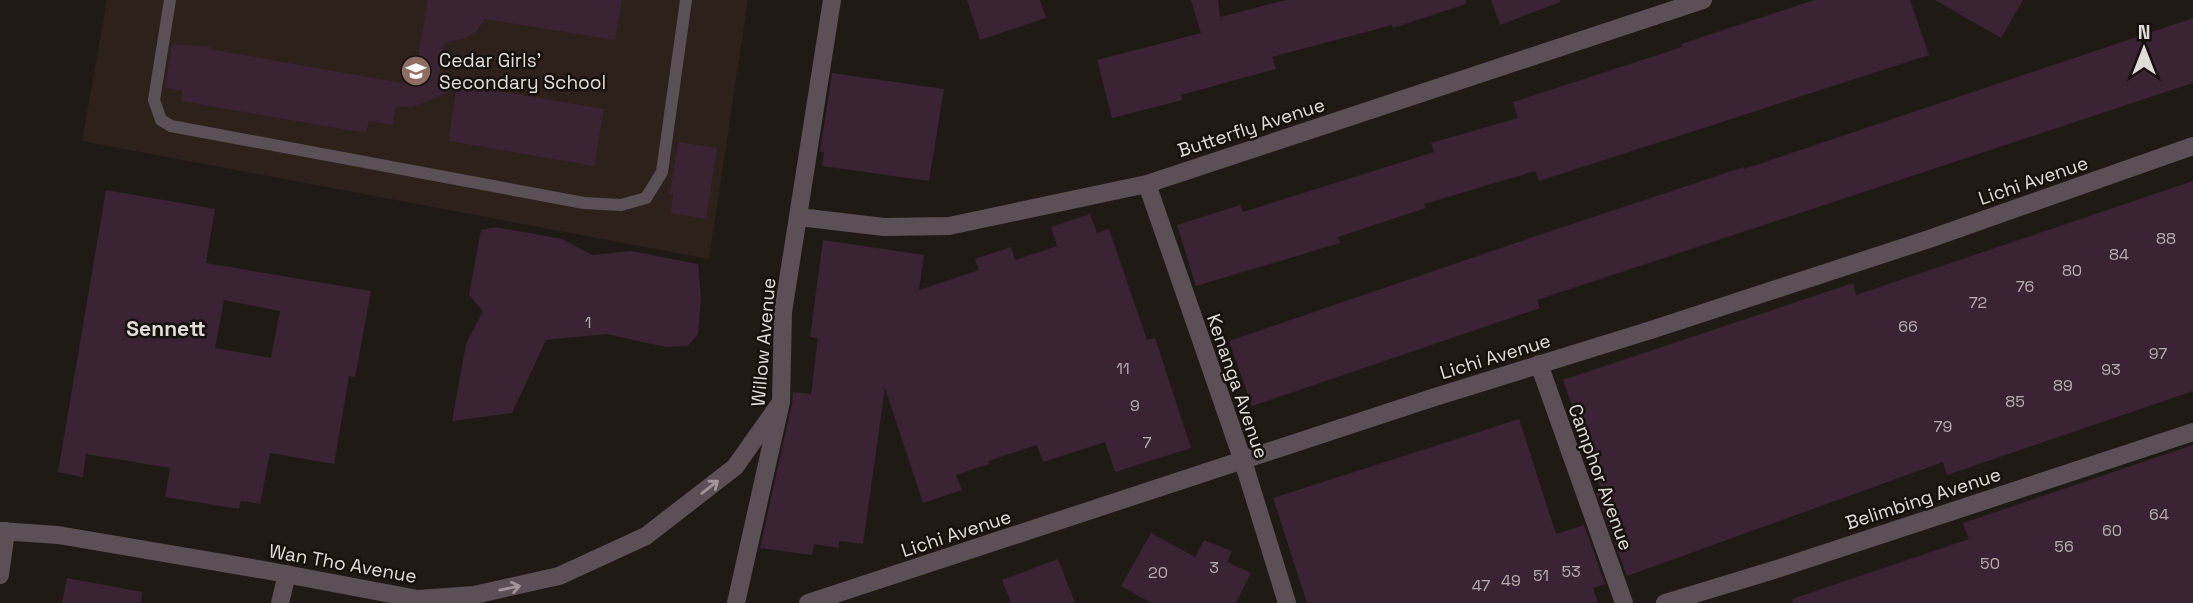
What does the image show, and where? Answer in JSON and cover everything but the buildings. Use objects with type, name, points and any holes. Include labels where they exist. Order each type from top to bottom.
[{"type":"street","name":"Willow Avenue","points":[[736,603],[781,402],[783,312],[832,0]]},
{"type":"street","name":"Butterfly Avenue","points":[[799,217],[884,227],[949,226],[1147,184],[1703,0]]},
{"type":"street","name":"Lichi Avenue","points":[[808,603],[1916,243],[2193,145]]},
{"type":"street","name":"Kenanga Avenue","points":[[1147,184],[1243,461],[1287,603]]},
{"type":"street","name":"Camphor Avenue","points":[[1539,364],[1625,603]]},
{"type":"street","name":"Wan Tho Avenue","points":[[3,531],[58,535],[418,599],[474,595],[559,576],[654,531],[735,467],[781,402]]},
{"type":"street","name":"Belimbing Avenue","points":[[1665,603],[1780,568],[2193,432]]},
{"type":"street","points":[[0,575],[3,531]]},
{"type":"street","points":[[280,603],[286,574]]},
{"type":"street","points":[[418,599],[438,603]]},
{"type":"lane","points":[[170,0],[154,100],[161,120],[171,125],[584,203],[621,205],[646,198],[662,173],[686,0]]},
{"type":"shaded area","name":"Cedar Girls' Secondary School","points":[[107,0],[748,0],[709,259],[82,141]]},
{"type":"place","name":"Cedar Girls' Secondary School","points":[[416,71]]},
{"type":"district","name":"Sennett","points":[[166,329]]}]
